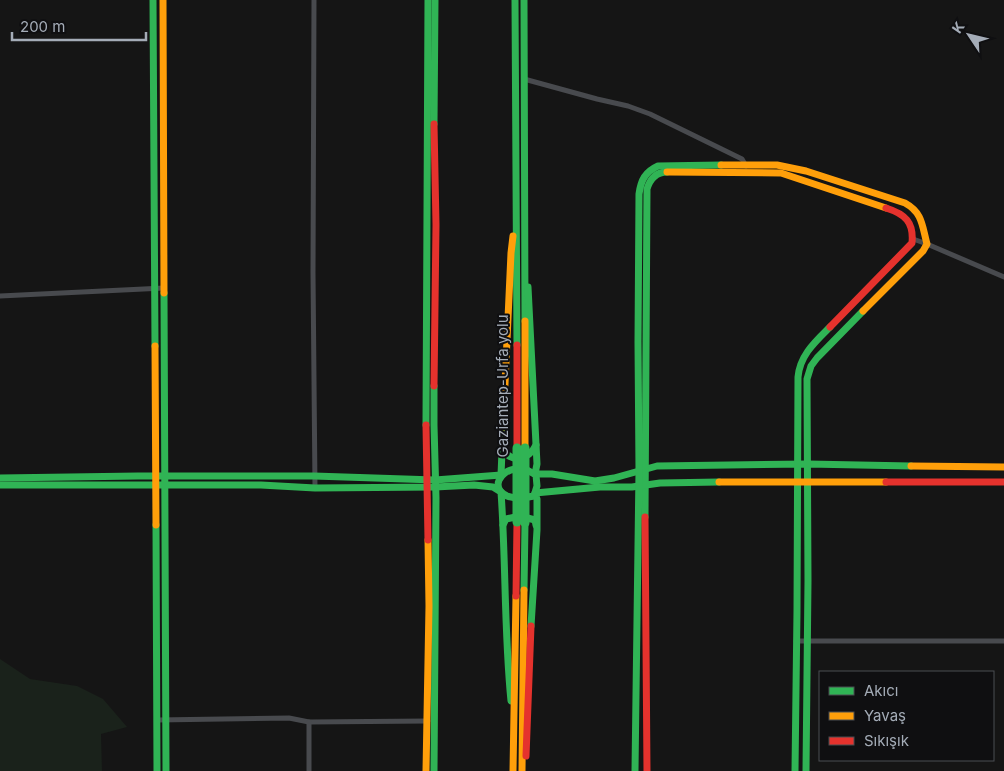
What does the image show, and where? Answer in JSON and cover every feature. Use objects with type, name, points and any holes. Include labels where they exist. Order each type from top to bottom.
[{"type":"main road","points":[[153,0],[154,289],[160,481]]},
{"type":"main road","points":[[157,771],[161,720],[160,481],[164,288],[163,0]]},
{"type":"main road","points":[[428,0],[431,484]]},
{"type":"main road","points":[[434,771],[429,606],[436,225],[435,0]]},
{"type":"main road","name":"Gaziantep-Urfa yolu","points":[[515,0],[516,213],[521,448]]},
{"type":"main road","name":"Gaziantep-Urfa yolu","points":[[523,771],[521,448],[524,258],[524,0]]},
{"type":"main road","points":[[643,470],[638,224],[639,194],[646,172],[658,166],[786,166],[905,203],[914,208],[920,217],[927,244],[923,252],[906,266],[817,358],[810,366],[807,379],[806,771]]},
{"type":"main road","points":[[635,771],[643,470],[647,189],[652,178],[660,172],[781,173],[904,215],[909,220],[912,228],[912,243],[809,348],[802,358],[798,370],[795,771]]},
{"type":"main road","points":[[514,729],[506,647],[503,525],[501,492],[498,480],[501,474],[511,253],[516,213]]},
{"type":"main road","points":[[0,485],[314,476],[474,485],[493,487],[509,496],[519,498],[534,496],[537,487],[535,474],[537,464],[529,293],[524,258]]},
{"type":"main road","points":[[502,447],[504,453],[508,456],[519,458],[531,454],[536,444]]},
{"type":"main road","points":[[0,478],[160,481],[315,488],[431,484],[501,474],[510,470],[521,469],[535,474],[552,474],[595,481],[614,478],[657,466],[808,464],[1004,467]]},
{"type":"main road","points":[[535,493],[692,482],[1004,482]]},
{"type":"main road","points":[[642,485],[646,771]]},
{"type":"main road","points":[[523,771],[527,740],[537,530],[537,499],[535,493]]},
{"type":"main road","points":[[503,525],[506,519],[523,516],[535,520],[537,530]]},
{"type":"main road","name":"Gaziantep-Urfa yolu","points":[[513,771],[521,523]]},
{"type":"main road","points":[[161,720],[166,771]]},
{"type":"main road","points":[[426,771],[431,721]]},
{"type":"street","points":[[314,0],[313,283],[315,488]]},
{"type":"street","points":[[523,79],[628,106],[650,114],[742,159],[746,166]]},
{"type":"street","points":[[913,239],[1004,277]]},
{"type":"street","points":[[0,296],[164,288]]},
{"type":"street","points":[[796,641],[1004,641]]},
{"type":"street","points":[[161,720],[290,718],[309,722],[431,721]]},
{"type":"street","points":[[309,722],[309,771]]},
{"type":"shaded area","points":[[0,659],[30,679],[77,686],[103,699],[127,727],[101,734],[102,771],[0,771]]},
{"type":"traffic: fast","points":[[153,0],[155,346]]},
{"type":"traffic: fast","points":[[426,425],[428,0]]},
{"type":"traffic: fast","points":[[434,124],[435,0]]},
{"type":"traffic: fast","points":[[515,0],[517,345]]},
{"type":"traffic: fast","points":[[524,0],[525,321]]},
{"type":"traffic: fast","points":[[635,771],[639,471],[639,194],[644,177],[658,166],[721,165]]},
{"type":"traffic: fast","points":[[645,517],[647,189],[654,177],[660,173],[667,172]]},
{"type":"traffic: fast","points":[[528,287],[537,464],[535,474],[552,474],[595,481],[614,478],[657,466],[808,464],[911,466]]},
{"type":"traffic: fast","points":[[164,293],[166,771]]},
{"type":"traffic: fast","points":[[806,771],[808,581],[807,379],[811,366],[817,358],[863,311]]},
{"type":"traffic: fast","points":[[795,771],[798,377],[805,355],[830,327]]},
{"type":"traffic: fast","points":[[434,386],[436,498],[434,771]]},
{"type":"traffic: fast","points":[[0,478],[314,476],[435,480],[501,475],[503,427]]},
{"type":"traffic: fast","points":[[502,447],[510,456],[519,458],[528,454],[536,445]]},
{"type":"traffic: fast","points":[[517,448],[517,522]]},
{"type":"traffic: fast","points":[[525,448],[525,523]]},
{"type":"traffic: fast","points":[[515,469],[527,470],[536,475],[537,486],[534,496],[510,497],[499,489],[498,484],[501,476],[515,469]]},
{"type":"traffic: fast","points":[[531,626],[537,530],[537,499],[535,493],[600,487],[632,487],[660,483],[719,482]]},
{"type":"traffic: fast","points":[[0,485],[261,485],[315,488],[474,485],[493,487],[501,492],[507,649],[511,701]]},
{"type":"traffic: fast","points":[[503,525],[506,519],[520,516],[535,520],[536,525]]},
{"type":"traffic: fast","points":[[524,590],[525,523]]},
{"type":"traffic: fast","points":[[156,525],[157,771]]},
{"type":"traffic: slow","points":[[163,0],[164,293]]},
{"type":"traffic: slow","points":[[721,165],[777,165],[806,171],[905,203],[915,211],[921,220],[927,244],[923,251],[863,311]]},
{"type":"traffic: slow","points":[[667,172],[781,173],[886,208]]},
{"type":"traffic: slow","points":[[503,427],[513,236]]},
{"type":"traffic: slow","points":[[525,321],[525,448]]},
{"type":"traffic: slow","points":[[155,346],[156,525]]},
{"type":"traffic: slow","points":[[911,466],[1004,467]]},
{"type":"traffic: slow","points":[[719,482],[886,482]]},
{"type":"traffic: slow","points":[[426,771],[429,606],[428,540]]},
{"type":"traffic: slow","points":[[522,771],[524,590]]},
{"type":"traffic: slow","points":[[513,771],[516,596]]},
{"type":"traffic: jam","points":[[434,124],[436,225],[434,386]]},
{"type":"traffic: jam","points":[[830,327],[912,243],[910,224],[903,216],[886,208]]},
{"type":"traffic: jam","points":[[517,345],[517,448]]},
{"type":"traffic: jam","points":[[426,425],[428,540]]},
{"type":"traffic: jam","points":[[886,482],[1004,482]]},
{"type":"traffic: jam","points":[[645,517],[647,771]]},
{"type":"traffic: jam","points":[[516,596],[517,522]]},
{"type":"traffic: jam","points":[[526,756],[531,626]]}]
